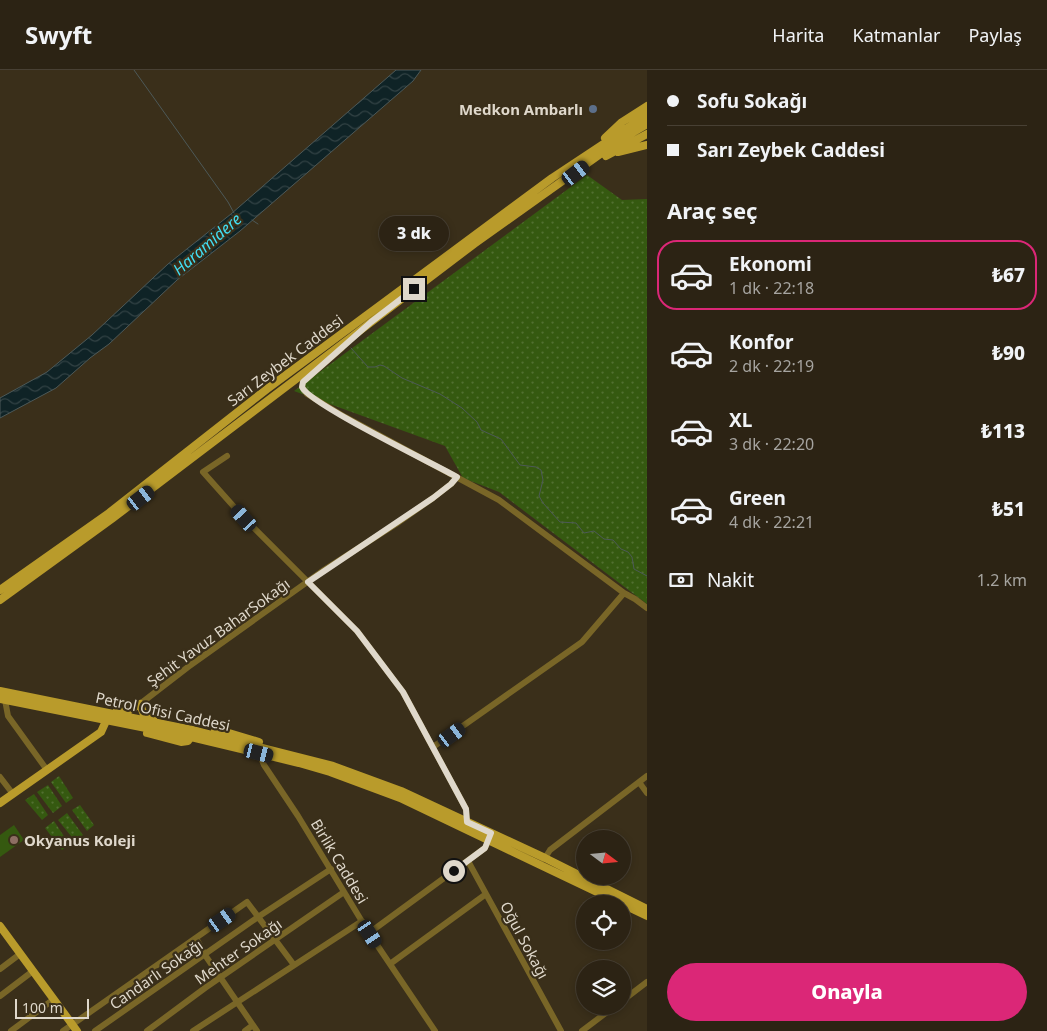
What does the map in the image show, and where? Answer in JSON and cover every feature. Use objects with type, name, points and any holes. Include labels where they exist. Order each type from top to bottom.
[{"type":"main road","points":[[589,153],[622,122],[647,106]]},
{"type":"main road","points":[[589,153],[647,115]]},
{"type":"main road","points":[[576,173],[620,140],[647,124]]},
{"type":"main road","points":[[576,173],[647,134]]},
{"type":"main road","points":[[609,154],[647,145]]},
{"type":"main road","name":"Sarı Zeybek Caddesi","points":[[0,590],[109,513],[268,389],[552,178],[589,153]]},
{"type":"main road","name":"Sarı Zeybek Caddesi","points":[[0,600],[121,513],[474,244],[550,189],[576,173]]},
{"type":"main road","name":"Petrol Ofisi Caddesi","points":[[0,691],[192,734],[315,767],[376,788],[545,858],[647,909]]},
{"type":"main road","points":[[81,708],[122,712],[140,704],[142,712],[148,718],[185,725],[192,734]]},
{"type":"main road","name":"Petrol Ofisi Caddesi","points":[[3,705],[106,721],[182,742],[188,741],[192,734]]},
{"type":"main road","points":[[0,803],[101,732],[106,721]]},
{"type":"main road","name":"Petrol Ofisi Caddesi","points":[[212,739],[215,731],[219,730],[355,773],[401,791],[467,822],[490,836],[647,916]]},
{"type":"main road","points":[[1,928],[74,1028]]},
{"type":"street","points":[[371,322],[303,382],[304,391],[345,417],[499,500],[647,608]]},
{"type":"street","points":[[227,456],[203,472],[244,518],[366,642],[403,692],[466,809],[467,822]]},
{"type":"street","name":"Şehit Yavuz BaharSokağı","points":[[140,704],[188,667],[308,582],[433,498],[457,477]]},
{"type":"street","points":[[433,748],[582,642],[624,593]]},
{"type":"street","points":[[3,705],[8,716],[47,770]]},
{"type":"street","name":"Birlik Caddesi","points":[[259,753],[264,765],[370,934],[435,1031]]},
{"type":"street","points":[[545,858],[550,850],[647,776]]},
{"type":"street","points":[[0,777],[13,794]]},
{"type":"street","points":[[639,782],[647,793]]},
{"type":"street","points":[[370,934],[485,848],[490,836]]},
{"type":"street","name":"Oğul Sokağı","points":[[468,861],[560,1031]]},
{"type":"street","name":"Candarlı Sokağı","points":[[96,1031],[258,917],[331,869]]},
{"type":"street","name":"Mehter Sokağı","points":[[147,1031],[205,988],[344,892]]},
{"type":"street","points":[[390,964],[486,894]]},
{"type":"street","points":[[64,1031],[74,1028],[247,902],[294,965]]},
{"type":"street","points":[[193,1031],[362,921]]},
{"type":"street","points":[[196,938],[205,955],[255,1028],[245,1031]]},
{"type":"street","points":[[0,969],[20,954]]},
{"type":"street","points":[[0,996],[33,971]]},
{"type":"street","points":[[631,994],[647,982]]},
{"type":"street","points":[[11,1031],[54,999]]},
{"type":"street","points":[[582,1031],[603,1015]]},
{"type":"green space","points":[[587,175],[622,200],[647,199],[647,604],[499,492],[463,478],[445,446],[294,391]]},
{"type":"green space","points":[[59,776],[73,798],[66,803],[51,782]]},
{"type":"green space","points":[[48,785],[62,806],[53,813],[37,792]]},
{"type":"green space","points":[[34,794],[48,815],[42,820],[25,800]]},
{"type":"green space","points":[[80,805],[94,825],[87,831],[72,810]]},
{"type":"green space","points":[[67,813],[83,835],[75,841],[58,820]]},
{"type":"green space","points":[[54,821],[69,844],[62,850],[45,828]]},
{"type":"green space","points":[[14,825],[24,840],[0,857],[0,835]]},
{"type":"water","name":"Haramidere","points":[[396,70],[421,70],[413,81],[240,231],[177,280],[109,344],[56,388],[0,418],[0,398],[47,372],[92,335],[168,264],[231,214]]},
{"type":"waterway","name":"Haramidere","points":[[134,70],[234,213]]},
{"type":"waterway","points":[[252,220],[258,224]]},
{"type":"waterway","points":[[351,348],[368,367],[384,366],[402,378],[440,394],[462,408],[477,422],[481,430],[501,439],[520,465],[536,467],[541,470],[543,480],[539,496],[560,522],[576,523],[584,533],[594,531],[604,539],[613,540],[632,557],[634,569],[647,576]]},
{"type":"place","name":"Medkon Ambarlı","points":[[593,109]]},
{"type":"place","name":"Okyanus Koleji","points":[[14,840]]},
{"type":"route","points":[[414,289],[371,322],[303,382],[302,387],[306,394],[345,417],[457,477],[433,498],[308,582],[357,631],[403,692],[466,809],[467,822],[491,833],[485,848],[454,871]]}]
